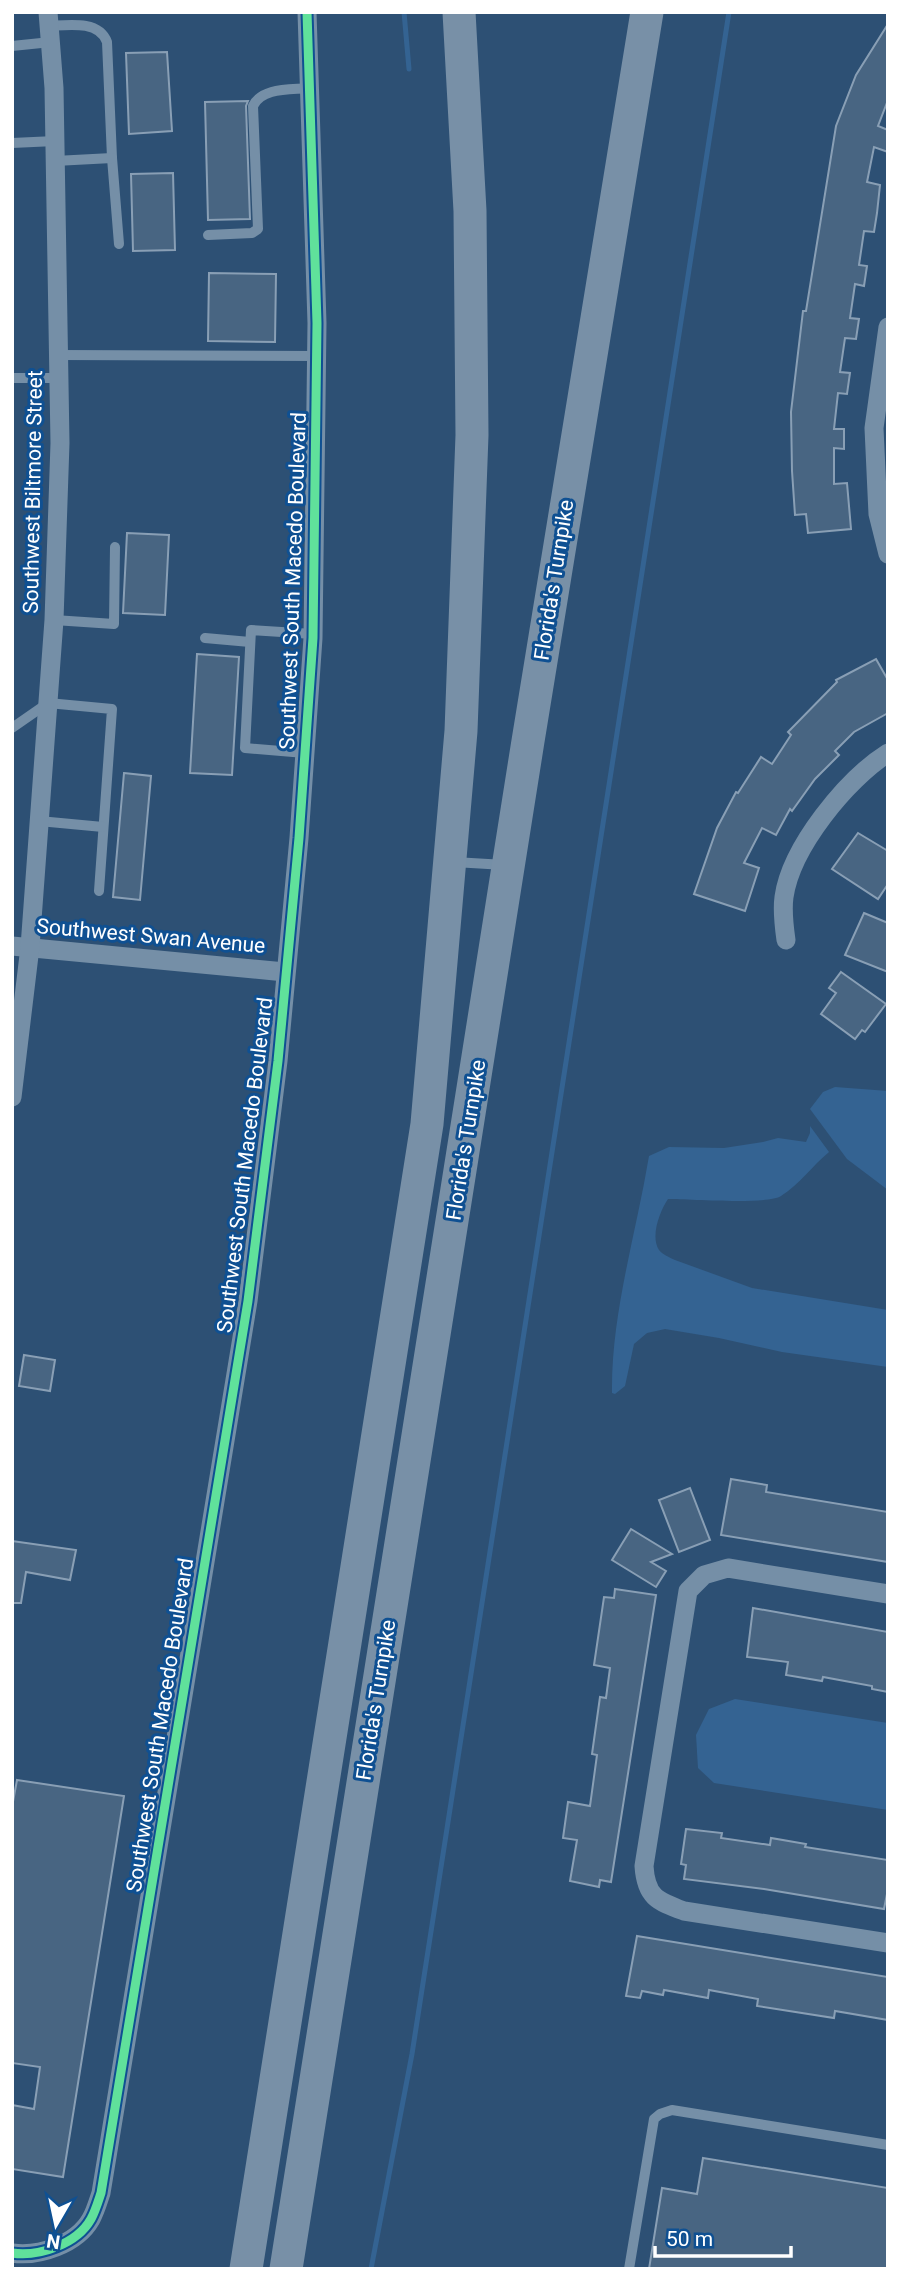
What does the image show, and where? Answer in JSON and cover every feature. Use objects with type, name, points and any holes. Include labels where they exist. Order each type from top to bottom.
[{"type":"highway","name":"Florida's Turnpike","points":[[246,2269],[427,1124],[461,731],[472,435],[470,212],[459,12]]},
{"type":"highway","name":"Florida's Turnpike","points":[[286,2269],[646,12]]},
{"type":"street","name":"Southwest South Macedo Boulevard","points":[[12,2253],[26,2256],[54,2249],[74,2237],[90,2222],[101,2193],[248,1301],[278,1061],[313,634],[317,356],[307,12]]},
{"type":"street","name":"Southwest Biltmore Street","points":[[12,1097],[21,947],[39,821],[54,620],[60,443],[55,141],[49,27]]},
{"type":"street","points":[[888,327],[874,428],[878,514],[888,554]]},
{"type":"street","points":[[786,940],[783,898],[805,841],[845,789],[888,753]]},
{"type":"street","name":"Southwest Swan Avenue","points":[[21,947],[285,972]]},
{"type":"street","points":[[888,1594],[728,1568],[704,1575],[688,1591],[644,1866],[645,1883],[660,1902],[684,1911],[888,1943]]},
{"type":"lane","points":[[12,46],[49,27],[94,28],[104,34],[107,42],[119,244]]},
{"type":"lane","points":[[208,235],[253,233],[258,229],[253,106],[256,99],[265,93],[309,88]]},
{"type":"lane","points":[[12,143],[55,141]]},
{"type":"lane","points":[[55,161],[112,158]]},
{"type":"lane","points":[[58,355],[317,356]]},
{"type":"lane","points":[[12,378],[58,378]]},
{"type":"lane","points":[[54,620],[114,624],[115,547]]},
{"type":"lane","points":[[305,752],[245,748],[250,642],[251,630],[313,634]]},
{"type":"lane","points":[[205,638],[250,642]]},
{"type":"lane","points":[[12,728],[48,703],[112,709],[99,891]]},
{"type":"lane","points":[[39,821],[103,827]]},
{"type":"lane","points":[[450,862],[509,865]]},
{"type":"lane","points":[[629,2269],[654,2119],[660,2113],[672,2110],[888,2145]]},
{"type":"water","points":[[835,1087],[888,1091],[888,1190],[847,1159],[810,1109],[823,1092]]},
{"type":"water","points":[[810,1126],[829,1152],[788,1191],[773,1199],[761,1200],[668,1199],[657,1224],[656,1244],[662,1253],[675,1260],[752,1288],[888,1310],[888,1367],[782,1352],[665,1329],[647,1333],[634,1344],[625,1386],[615,1394],[612,1393],[620,1304],[649,1156],[669,1147],[724,1148],[778,1138],[806,1142]]},
{"type":"water","points":[[735,1699],[888,1723],[888,1810],[714,1783],[698,1768],[696,1735],[709,1709]]},
{"type":"building","points":[[888,24],[888,100],[878,126],[888,130],[888,152],[874,147],[867,182],[880,185],[877,213],[874,232],[864,231],[859,265],[867,266],[864,286],[855,284],[850,318],[859,319],[856,339],[845,338],[840,372],[850,373],[847,394],[838,393],[834,429],[844,429],[844,449],[834,448],[834,484],[847,483],[851,529],[808,533],[806,514],[795,515],[792,471],[791,412],[803,311],[806,311],[836,126],[856,75]]},
{"type":"building","points":[[167,52],[172,131],[129,134],[126,53]]},
{"type":"building","points":[[248,101],[250,219],[208,220],[205,102]]},
{"type":"building","points":[[173,173],[175,250],[133,251],[131,174]]},
{"type":"building","points":[[209,273],[276,274],[275,342],[208,341]]},
{"type":"building","points":[[127,533],[169,535],[165,615],[123,613]]},
{"type":"building","points":[[197,654],[239,657],[232,775],[190,773]]},
{"type":"building","points":[[876,659],[888,680],[888,713],[854,732],[835,751],[839,755],[815,779],[792,811],[790,809],[776,835],[762,828],[744,863],[759,868],[745,911],[694,894],[717,828],[736,792],[738,793],[761,757],[772,764],[791,735],[788,732],[836,680]]},
{"type":"building","points":[[124,773],[151,776],[140,900],[113,897]]},
{"type":"building","points":[[858,833],[888,851],[888,884],[878,899],[832,869]]},
{"type":"building","points":[[864,913],[888,923],[888,972],[845,955]]},
{"type":"building","points":[[841,972],[886,1004],[865,1032],[862,1030],[855,1039],[821,1014],[836,993],[829,988]]},
{"type":"building","points":[[24,1355],[55,1360],[50,1391],[19,1386]]},
{"type":"building","points":[[731,1479],[767,1485],[766,1492],[888,1512],[888,1562],[721,1535]]},
{"type":"building","points":[[690,1488],[710,1540],[679,1552],[659,1500]]},
{"type":"building","points":[[631,1529],[672,1554],[651,1562],[666,1571],[656,1587],[612,1560]]},
{"type":"building","points":[[12,1541],[76,1550],[70,1580],[26,1572],[21,1603],[12,1603]]},
{"type":"building","points":[[615,1589],[656,1595],[611,1882],[600,1880],[599,1887],[570,1881],[577,1840],[563,1838],[568,1802],[590,1806],[597,1755],[592,1754],[600,1697],[606,1698],[610,1668],[594,1665],[604,1597],[614,1598]]},
{"type":"building","points":[[753,1608],[888,1632],[888,1692],[872,1689],[872,1686],[823,1677],[822,1681],[786,1675],[788,1662],[747,1657]]},
{"type":"building","points":[[17,1780],[124,1796],[63,2177],[12,2169],[12,2105],[34,2109],[40,2067],[12,2063],[12,1807]]},
{"type":"building","points":[[686,1829],[722,1833],[721,1838],[770,1845],[771,1838],[806,1844],[805,1847],[888,1860],[888,1889],[884,1909],[684,1879],[686,1865],[681,1864]]},
{"type":"building","points":[[637,1936],[888,1977],[888,2020],[835,2011],[834,2018],[757,2006],[758,1999],[709,1990],[708,1998],[664,1990],[663,1995],[642,1991],[640,1998],[626,1996]]},
{"type":"building","points":[[703,2158],[888,2188],[888,2269],[649,2269],[662,2188],[697,2194]]},
{"type":"waterway","points":[[404,12],[409,69]]},
{"type":"waterway","points":[[371,2269],[412,2054],[729,12]]},
{"type":"cycle path","points":[[12,2253],[45,2251],[67,2242],[85,2228],[101,2193],[248,1301],[278,1061],[299,838],[313,638],[317,323],[307,12]]}]
